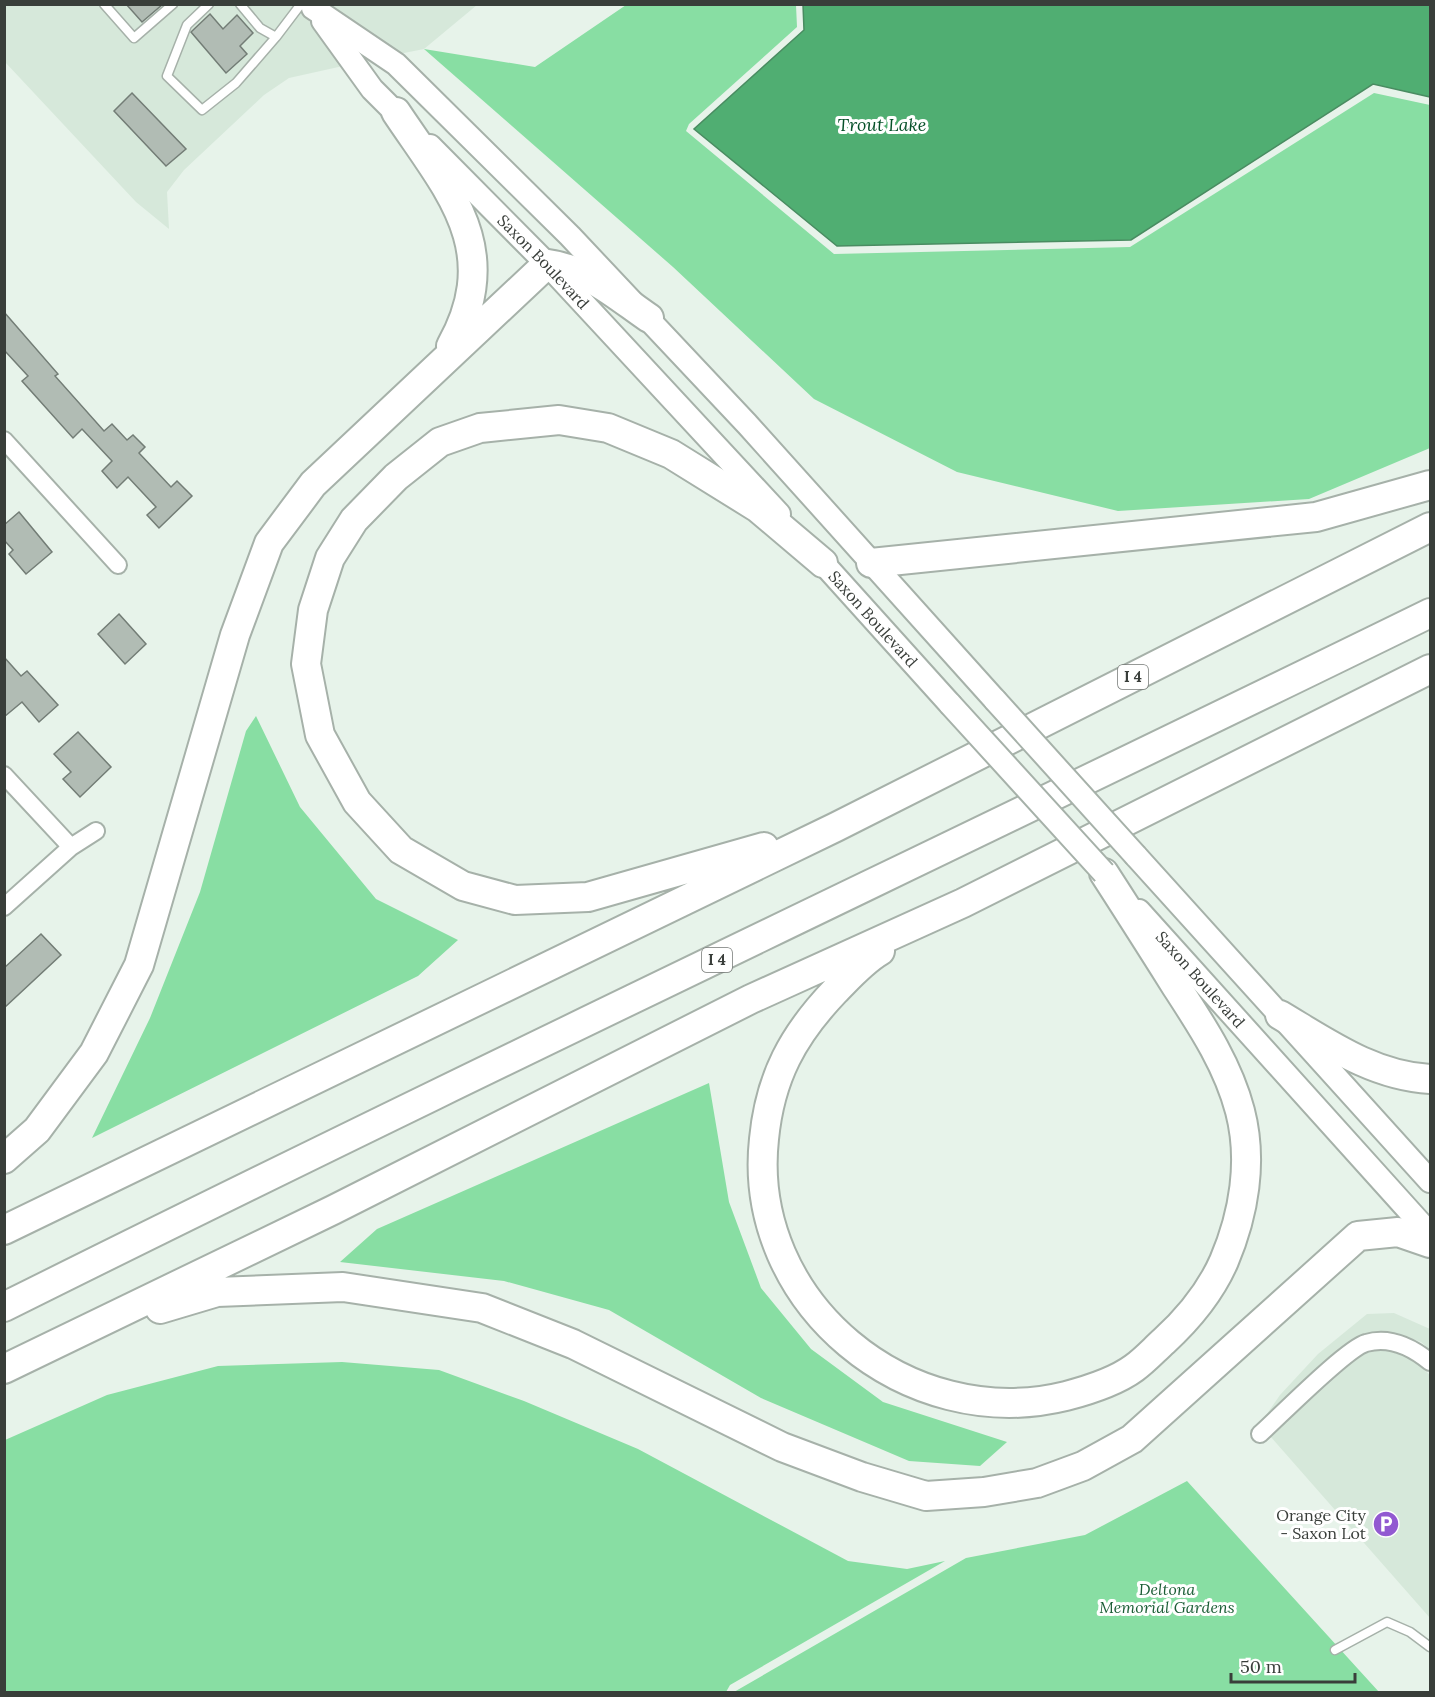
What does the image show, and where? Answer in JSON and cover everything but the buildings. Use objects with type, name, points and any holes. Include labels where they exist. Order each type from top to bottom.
[{"type":"highway","points":[[396,112],[456,202],[471,238],[473,264],[469,302],[461,328],[444,360]]},
{"type":"highway","points":[[4,1159],[37,1130],[94,1053],[139,965],[235,635],[269,543],[313,484],[547,264],[569,267],[595,280],[649,318]]},
{"type":"highway","points":[[823,563],[758,508],[693,467],[671,454],[608,428],[559,420],[480,429],[440,442],[396,477],[354,520],[330,558],[316,600],[306,664],[320,735],[357,802],[400,850],[463,886],[516,900],[588,897],[836,827]]},
{"type":"highway","points":[[871,563],[1316,518],[1431,485]]},
{"type":"highway","name":"I 4","points":[[4,1230],[836,827],[1431,527]]},
{"type":"highway","name":"I 4","points":[[4,1307],[298,1160],[913,866],[1431,613]]},
{"type":"highway","points":[[4,1369],[333,1210],[751,999],[963,903],[1431,669]]},
{"type":"highway","points":[[1356,707],[1388,698],[1431,692]]},
{"type":"highway","points":[[963,903],[875,954],[848,978],[804,1026],[787,1053],[766,1122],[762,1155],[764,1189],[781,1254],[796,1282],[818,1314],[842,1339],[868,1360],[927,1389],[959,1398],[1021,1403],[1048,1400],[1103,1384],[1133,1369],[1179,1327],[1199,1304],[1219,1272],[1235,1235],[1245,1191],[1247,1148],[1241,1113],[1231,1081],[1209,1037],[1104,873]]},
{"type":"highway","points":[[1280,1015],[1347,1055],[1398,1075],[1431,1079]]},
{"type":"highway","points":[[80,1332],[217,1292],[344,1287],[482,1308],[573,1344],[782,1447],[862,1478],[926,1496],[1037,1483],[1083,1466],[1132,1439],[1358,1236],[1398,1232],[1431,1243]]},
{"type":"main road","name":"Saxon Boulevard","points":[[308,6],[372,89],[547,264],[823,563],[1431,1234]]},
{"type":"main road","points":[[308,6],[396,64],[570,236],[649,318],[1431,1181]]},
{"type":"street","points":[[4,440],[118,565]]},
{"type":"street","points":[[4,775],[71,847]]},
{"type":"street","points":[[4,907],[71,847],[96,831]]},
{"type":"street","points":[[1260,1434],[1348,1355],[1366,1342],[1390,1342],[1414,1349],[1431,1362]]},
{"type":"lane","points":[[104,4],[134,38],[173,4]]},
{"type":"lane","points":[[209,4],[187,25],[167,76],[202,110],[236,83],[276,37],[308,6]]},
{"type":"lane","points":[[240,4],[260,28],[276,37]]},
{"type":"lane","points":[[1335,1650],[1387,1622],[1410,1632],[1431,1647]]},
{"type":"shaded area","points":[[296,4],[343,66],[289,78],[264,95],[184,170],[167,192],[169,229],[136,202],[5,62],[5,5]]},
{"type":"shaded area","points":[[325,5],[477,5],[424,49],[399,54]]},
{"type":"shaded area","points":[[1394,1313],[1430,1329],[1430,1350],[1421,1342],[1394,1333],[1362,1335],[1342,1348],[1262,1421],[1280,1395],[1318,1354],[1367,1314]]},
{"type":"shaded area","name":"Orange City - Saxon Lot","points":[[1368,1351],[1388,1351],[1409,1357],[1430,1375],[1430,1618],[1270,1436]]},
{"type":"green space","points":[[626,5],[796,5],[797,27],[689,124],[686,131],[834,254],[1130,247],[1374,93],[1430,105],[1430,448],[1309,499],[1118,511],[957,472],[814,399],[673,267],[424,49],[535,67]]},
{"type":"green space","points":[[256,716],[300,807],[376,899],[458,940],[418,976],[92,1138],[150,1018],[200,892],[246,731]]},
{"type":"green space","points":[[709,1083],[729,1202],[761,1288],[811,1349],[883,1402],[1007,1442],[980,1466],[909,1461],[761,1398],[609,1310],[504,1281],[340,1262],[377,1229]]},
{"type":"green space","points":[[342,1362],[439,1370],[524,1401],[638,1449],[848,1561],[907,1569],[945,1561],[730,1685],[726,1692],[5,1692],[5,1440],[107,1395],[218,1366]]},
{"type":"green space","name":"Deltona Memorial Gardens","points":[[1187,1481],[1379,1692],[734,1692],[966,1558],[1085,1535]]},
{"type":"water","name":"Trout Lake","points":[[803,5],[1430,5],[1430,97],[1373,84],[1131,240],[837,246],[694,129],[804,30]]},
{"type":"place","name":"Orange City - Saxon Lot","points":[[1386,1524]]}]
